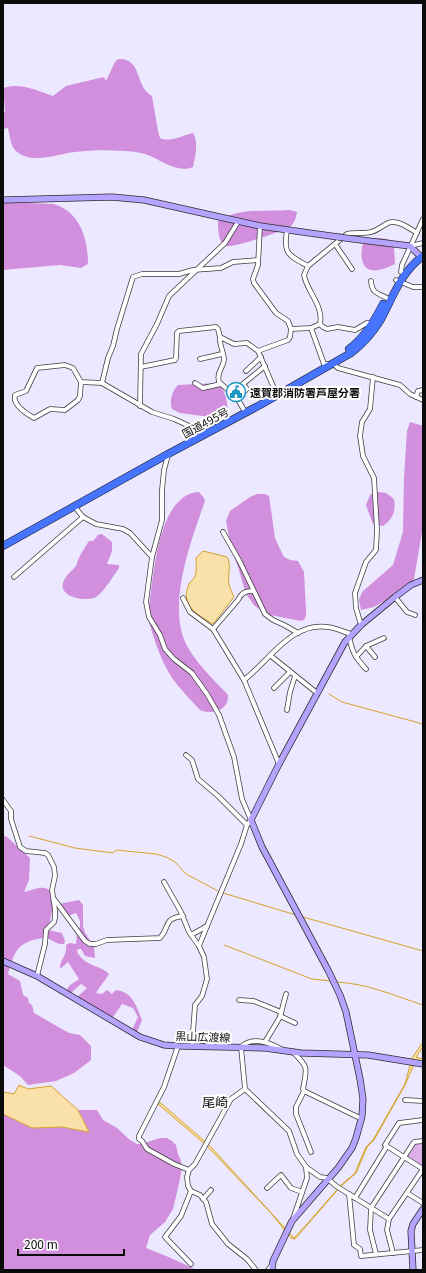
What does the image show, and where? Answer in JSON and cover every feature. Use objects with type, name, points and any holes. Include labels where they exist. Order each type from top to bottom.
[{"type":"highway","name":"国道495号","points":[[3,546],[168,454],[260,406],[333,364],[362,344],[380,321],[402,272],[422,254]]},
{"type":"highway","name":"国道495号","points":[[3,542],[142,464],[276,393],[354,345],[373,323],[398,281],[422,254]]},
{"type":"street","points":[[3,200],[112,197],[126,198],[144,200],[260,226],[410,246],[423,243]]},
{"type":"street","points":[[402,272],[402,265],[423,219]]},
{"type":"street","points":[[140,406],[141,354],[157,324],[168,296],[225,243],[238,222]]},
{"type":"street","points":[[320,324],[321,319],[316,299],[308,288],[304,275],[308,266],[347,234],[372,232],[391,222],[398,223],[417,233]]},
{"type":"street","points":[[258,351],[288,340],[291,329],[288,321],[276,313],[254,285],[253,279],[258,265],[260,226]]},
{"type":"street","points":[[287,230],[284,245],[289,255],[308,266]]},
{"type":"street","points":[[335,244],[352,269]]},
{"type":"street","points":[[410,246],[422,254]]},
{"type":"street","points":[[102,383],[108,358],[114,346],[117,329],[133,277],[142,274],[179,274],[197,270],[221,268],[233,262],[258,260]]},
{"type":"street","points":[[371,281],[373,291],[387,298]]},
{"type":"street","points":[[398,281],[413,287],[423,287]]},
{"type":"street","points":[[320,324],[327,329],[338,328],[355,330],[367,324],[373,323]]},
{"type":"street","points":[[291,329],[311,328],[320,324]]},
{"type":"street","points":[[141,367],[175,360],[177,333],[180,331],[216,327],[218,329],[220,337],[219,342],[224,359],[218,376],[221,384],[237,398],[244,410]]},
{"type":"street","points":[[311,328],[324,364],[333,364],[338,368],[400,385],[410,394],[423,400]]},
{"type":"street","points":[[220,337],[234,344],[247,343],[258,351],[276,393]]},
{"type":"street","points":[[200,359],[222,354]]},
{"type":"street","points":[[246,371],[261,357]]},
{"type":"street","points":[[65,365],[73,368],[82,382],[78,400],[65,410],[50,409],[34,418],[18,406],[14,400],[15,395],[26,390],[37,368],[65,365]]},
{"type":"street","points":[[237,398],[247,389],[243,384],[265,366]]},
{"type":"street","points":[[361,625],[356,608],[355,593],[366,562],[376,550],[374,478],[363,456],[360,436],[362,422],[370,408],[373,377]]},
{"type":"street","points":[[82,382],[102,383],[140,406],[152,412],[174,419],[198,430],[201,433]]},
{"type":"street","points":[[195,383],[203,388],[221,384]]},
{"type":"street","points":[[416,397],[418,391],[423,390]]},
{"type":"street","points":[[168,454],[164,470],[162,490],[162,520],[152,557],[146,602],[149,617],[160,635],[165,649],[174,659],[192,673],[207,694],[219,715],[234,757],[242,799],[249,823],[340,995],[346,1012],[360,1079],[363,1099],[362,1118],[352,1148],[347,1157],[292,1221]]},
{"type":"street","points":[[74,506],[83,516],[96,524],[123,529],[130,533],[152,557]]},
{"type":"street","points":[[14,577],[83,516]]},
{"type":"street","points":[[223,532],[240,562],[265,614],[273,620],[298,633]]},
{"type":"street","points":[[199,946],[249,823],[337,654],[350,635],[410,585],[422,581],[423,575]]},
{"type":"street","points":[[213,629],[238,600],[241,594],[244,592],[254,591]]},
{"type":"street","points":[[395,597],[407,612],[415,615]]},
{"type":"street","points":[[183,598],[190,612],[213,629],[244,680],[279,764]]},
{"type":"street","points":[[244,680],[282,643],[308,628],[327,627],[350,635]]},
{"type":"street","points":[[350,635],[351,649],[366,668]]},
{"type":"street","points":[[356,657],[366,646],[384,638]]},
{"type":"street","points":[[366,646],[375,658]]},
{"type":"street","points":[[270,656],[317,693]]},
{"type":"street","points":[[274,688],[290,672]]},
{"type":"street","points":[[287,710],[290,692],[295,676]]},
{"type":"street","points":[[186,754],[192,760],[198,779],[249,823]]},
{"type":"street","points":[[3,800],[11,811],[11,819],[20,847],[30,852],[45,853],[51,858],[54,867],[55,876],[52,890],[55,918],[54,922],[46,930],[45,944],[37,976]]},
{"type":"street","points":[[164,882],[183,916],[189,932],[199,946],[204,957],[207,979],[202,996],[195,1005],[192,1046]]},
{"type":"street","points":[[53,899],[85,941],[90,944],[96,944],[107,940],[160,938],[163,935],[169,921],[173,917],[183,916]]},
{"type":"street","points":[[191,935],[207,926]]},
{"type":"street","name":"黒山広渡線","points":[[3,960],[37,976],[140,1037],[164,1045],[241,1047],[293,1052],[385,1057],[423,1064]]},
{"type":"street","points":[[265,1042],[281,1014],[286,994]]},
{"type":"street","points":[[239,1000],[254,1001],[296,1023]]},
{"type":"street","points":[[284,1051],[265,1042],[251,1042],[243,1045],[241,1047],[245,1089],[289,1131],[297,1154],[306,1167],[320,1177],[328,1179],[336,1186],[388,1219]]},
{"type":"street","points":[[178,1046],[164,1087],[139,1139],[147,1149],[174,1164],[189,1170]]},
{"type":"street","points":[[293,1052],[307,1068],[303,1089],[304,1091],[296,1107],[296,1114],[311,1152]]},
{"type":"street","points":[[245,1089],[231,1099],[195,1164],[189,1170],[187,1177],[188,1186],[191,1191],[200,1195],[206,1202],[212,1224],[228,1244],[247,1259],[256,1270]]},
{"type":"street","points":[[304,1091],[362,1118]]},
{"type":"street","points":[[405,1100],[423,1101]]},
{"type":"street","points":[[355,1198],[387,1146],[385,1145],[399,1123],[423,1120]]},
{"type":"street","points":[[376,1254],[370,1230],[370,1208],[414,1142],[423,1141]]},
{"type":"street","points":[[387,1146],[423,1169],[388,1219],[388,1230],[393,1253]]},
{"type":"street","points":[[271,1268],[292,1221],[307,1178],[306,1167]]},
{"type":"street","points":[[267,1188],[281,1175],[291,1188],[302,1192]]},
{"type":"street","points":[[203,1199],[211,1190]]},
{"type":"street","points":[[191,1191],[181,1216],[165,1237],[191,1264]]},
{"type":"street","points":[[407,1193],[423,1203]]},
{"type":"street","points":[[349,1194],[354,1245],[360,1249],[361,1256],[423,1250]]},
{"type":"street","points":[[413,1270],[411,1230],[413,1224],[423,1209]]},
{"type":"shaded area","points":[[118,59],[126,60],[131,63],[146,91],[152,96],[160,138],[168,140],[193,133],[196,146],[193,167],[181,169],[151,156],[131,151],[87,151],[37,158],[22,155],[14,149],[11,143],[8,128],[3,129],[3,112],[5,112],[4,88],[10,86],[23,87],[53,96],[66,86],[104,77],[106,81]]},
{"type":"shaded area","points":[[3,202],[53,204],[70,213],[81,227],[88,255],[88,264],[81,268],[60,265],[3,270]]},
{"type":"shaded area","points":[[290,210],[297,212],[296,218],[291,226],[279,232],[231,246],[223,245],[221,242],[218,221],[226,217],[253,211]]},
{"type":"shaded area","points":[[379,238],[388,239],[394,248],[395,264],[380,270],[371,270],[364,265],[362,257],[363,243],[365,240]]},
{"type":"shaded area","points":[[219,383],[223,390],[227,406],[227,415],[225,419],[180,413],[172,409],[172,396],[178,385]]},
{"type":"shaded area","points":[[410,422],[423,426],[423,526],[414,579],[410,586],[374,607],[361,610],[359,600],[362,592],[393,565],[403,532],[404,478],[407,431]]},
{"type":"shaded area","points":[[199,492],[205,501],[193,535],[183,574],[179,612],[181,630],[191,653],[228,695],[226,705],[214,712],[200,710],[172,678],[159,652],[149,622],[151,591],[162,532],[168,517],[176,504],[186,496]]},
{"type":"shaded area","points":[[377,492],[386,493],[394,499],[395,507],[393,514],[389,521],[383,526],[373,524],[366,505],[370,495]]},
{"type":"shaded area","points":[[257,494],[265,494],[269,496],[275,538],[284,557],[290,560],[298,561],[304,572],[306,616],[304,620],[301,621],[265,614],[254,605],[246,594],[232,552],[226,521],[230,511]]},
{"type":"shaded area","points":[[102,534],[112,542],[112,551],[107,564],[119,565],[119,568],[99,595],[86,599],[75,598],[65,592],[63,588],[64,580],[76,566],[80,555],[89,541],[93,541],[98,535]]},
{"type":"shaded area","points":[[203,551],[227,557],[229,563],[229,584],[234,597],[213,624],[191,608],[187,598],[189,584],[196,574],[196,558]]},
{"type":"shaded area","points":[[6,836],[30,858],[29,880],[24,892],[44,888],[51,892],[56,904],[52,911],[48,930],[62,933],[65,941],[64,944],[60,944],[46,938],[41,938],[32,940],[25,944],[17,950],[8,974],[20,981],[23,995],[28,998],[34,1013],[69,1033],[80,1035],[91,1046],[91,1060],[74,1073],[56,1081],[28,1085],[20,1076],[3,1065],[3,837]]},
{"type":"shaded area","points":[[79,900],[83,905],[83,926],[85,933],[94,946],[95,958],[85,956],[81,949],[78,949],[77,952],[85,961],[109,974],[96,993],[102,994],[107,990],[112,994],[116,990],[122,991],[133,1000],[142,1020],[137,1032],[132,1030],[138,1017],[133,1008],[122,1004],[111,1018],[76,998],[87,988],[81,984],[71,993],[66,991],[69,986],[79,979],[68,962],[60,969],[60,965],[65,953],[66,945],[70,943],[76,944],[80,921],[76,913],[68,916],[59,904]]},
{"type":"shaded area","points":[[423,1042],[423,1047],[416,1057],[423,1059],[423,1062],[414,1060],[413,1067],[405,1085],[374,1140],[367,1147],[356,1173],[340,1187],[295,1239],[291,1238],[271,1213],[207,1146],[158,1104],[159,1102],[163,1105],[209,1145],[294,1238],[341,1185],[355,1173],[366,1147],[373,1140],[405,1084],[412,1058]]},
{"type":"shaded area","points":[[19,1085],[28,1089],[51,1086],[78,1110],[89,1132],[62,1127],[32,1128],[3,1114],[3,1092],[14,1094]]},
{"type":"shaded area","points":[[78,1110],[97,1110],[103,1120],[117,1128],[130,1140],[137,1144],[160,1138],[167,1138],[176,1145],[182,1167],[173,1209],[165,1222],[150,1235],[146,1248],[197,1270],[3,1270],[3,1114],[32,1128],[62,1127],[89,1132]]},
{"type":"shaded area","points":[[423,1142],[422,1167],[407,1157],[416,1143]]},
{"type":"waterway","points":[[329,694],[342,702],[423,724]]},
{"type":"waterway","points":[[29,836],[75,848],[113,853],[116,850],[156,854],[175,862],[186,874],[220,892]]},
{"type":"waterway","points":[[223,893],[296,915]]},
{"type":"waterway","points":[[303,917],[423,951]]},
{"type":"waterway","points":[[224,945],[312,979],[331,981]]},
{"type":"waterway","points":[[336,982],[369,987],[423,1005]]},
{"type":"place","name":"遠賀郡消防署芦屋分署","points":[[236,392]]},
{"type":"district","name":"尾崎","points":[[215,1101]]}]
